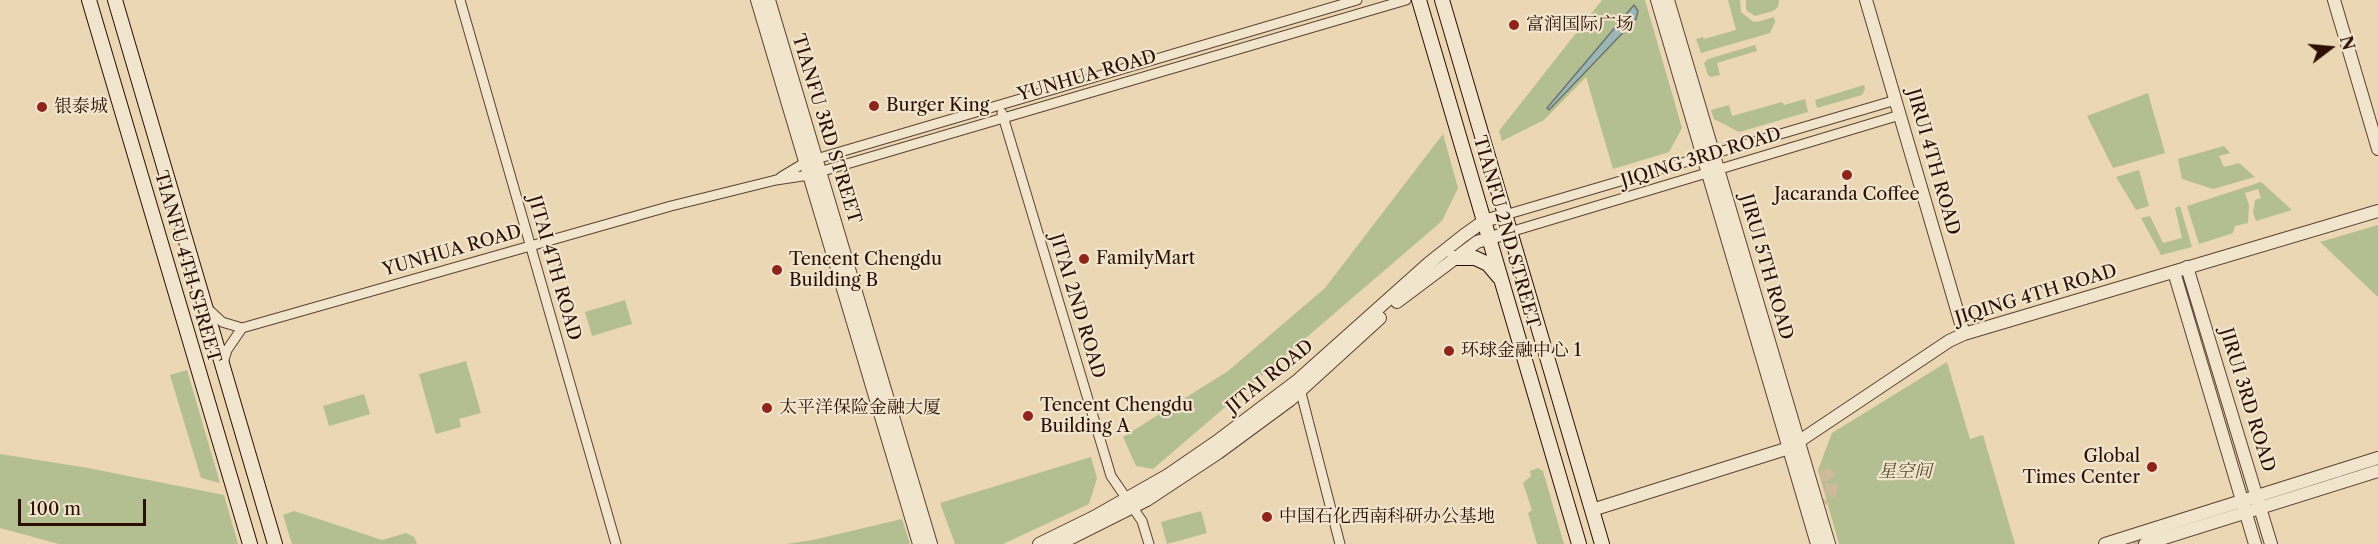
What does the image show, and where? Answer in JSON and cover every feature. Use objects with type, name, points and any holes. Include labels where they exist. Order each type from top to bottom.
[{"type":"main road","name":"TIANFU 4TH STREET","points":[[89,0],[250,544]]},
{"type":"main road","name":"TIANFU 4TH STREET","points":[[115,0],[275,544]]},
{"type":"main road","name":"TIANFU 2ND STREET","points":[[1419,0],[1579,544]]},
{"type":"main road","name":"TIANFU 2ND STREET","points":[[1442,0],[1602,544]]},
{"type":"main road","points":[[1454,258],[1474,258],[1488,264],[1499,277],[1505,293]]},
{"type":"street","name":"JITAI 4TH ROAD","points":[[460,0],[616,544]]},
{"type":"street","name":"TIANFU 3RD STREET","points":[[757,0],[813,167],[932,544]]},
{"type":"street","name":"TIANFU 3RD STREET","points":[[769,0],[813,167],[919,544]]},
{"type":"street","name":"YUNHUA ROAD","points":[[242,328],[530,245],[776,180],[1000,105],[1357,0]]},
{"type":"street","name":"YUNHUA ROAD","points":[[776,180],[813,167],[1004,117],[1406,0]]},
{"type":"street","name":"JIRUI 5TH ROAD","points":[[1656,0],[1708,155]]},
{"type":"street","name":"JIRUI 5TH ROAD","points":[[1668,0],[1708,155],[1794,445],[1817,544]]},
{"type":"street","name":"JIRUI 4TH ROAD","points":[[1866,0],[1964,334]]},
{"type":"street","points":[[2334,0],[2378,149]]},
{"type":"street","name":"JIQING 3RD ROAD","points":[[1505,215],[1896,100]]},
{"type":"street","name":"JITAI 2ND ROAD","points":[[1000,105],[1111,476],[1142,521],[1149,544]]},
{"type":"street","name":"JIQING 3RD ROAD","points":[[1510,232],[1900,116]]},
{"type":"street","name":"JIQING 4TH ROAD","points":[[1592,510],[1794,445],[1948,341],[1964,334],[2378,212]]},
{"type":"street","name":"JITAI ROAD","points":[[1299,385],[1429,263],[1484,221],[1505,215]]},
{"type":"street","name":"JITAI ROAD","points":[[1059,544],[1218,453],[1397,302],[1454,258],[1477,242],[1510,232]]},
{"type":"street","name":"JIRUI 3RD ROAD","points":[[2187,267],[2271,544]]},
{"type":"street","name":"JIRUI 3RD ROAD","points":[[2174,272],[2255,544]]},
{"type":"street","points":[[205,306],[222,322],[242,328],[227,350],[222,366]]},
{"type":"street","points":[[1299,385],[1340,544]]},
{"type":"street","name":"JIRUI 5TH ROAD","points":[[1794,445],[1821,504],[1829,544]]},
{"type":"street","points":[[2145,544],[2378,458]]},
{"type":"street","points":[[2259,502],[2378,471]]},
{"type":"street","name":"JITAI ROAD","points":[[1039,544],[1129,503]]},
{"type":"street","points":[[2105,544],[2244,507]]},
{"type":"green space","points":[[1602,0],[1645,0],[1682,128],[1669,152],[1613,169],[1586,77],[1544,120],[1502,141],[1499,131]]},
{"type":"green space","points":[[1728,0],[1740,0],[1741,12],[1752,21],[1757,22],[1774,17],[1775,22],[1770,33],[1701,53],[1696,39],[1736,30]]},
{"type":"green space","points":[[1746,0],[1779,0],[1778,7],[1773,11],[1755,16],[1746,10]]},
{"type":"green space","points":[[1755,45],[1757,51],[1717,63],[1720,75],[1711,77],[1708,75],[1704,63],[1708,59]]},
{"type":"green space","points":[[1864,85],[1862,95],[1817,108],[1815,100]]},
{"type":"green space","points":[[2148,93],[2165,153],[2113,168],[2087,116]]},
{"type":"green space","points":[[1805,99],[1808,112],[1739,132],[1714,119],[1711,110],[1729,105],[1732,116],[1782,102],[1784,105]]},
{"type":"green space","points":[[1443,134],[1458,188],[1442,221],[1153,469],[1136,466],[1123,437],[1228,371],[1325,288]]},
{"type":"green space","points":[[2224,146],[2230,153],[2219,156],[2224,167],[2239,163],[2255,177],[2213,189],[2182,179],[2178,159]]},
{"type":"green space","points":[[2139,170],[2149,206],[2136,210],[2116,177]]},
{"type":"green space","points":[[2261,182],[2292,210],[2256,221],[2253,213],[2255,200],[2261,198],[2258,189],[2245,193],[2249,205],[2248,223],[2235,226],[2233,233],[2199,244],[2187,206]]},
{"type":"green space","points":[[2180,206],[2192,247],[2161,255],[2141,218],[2150,216],[2163,243],[2182,238],[2175,208]]},
{"type":"green space","points":[[2378,225],[2378,297],[2320,242]]},
{"type":"green space","points":[[625,300],[632,324],[592,336],[585,312]]},
{"type":"green space","points":[[466,361],[481,413],[459,419],[461,427],[436,434],[419,374]]},
{"type":"green space","name":"星空间","points":[[1947,362],[1970,439],[1983,435],[2015,544],[1839,544],[1818,470],[1832,433]]},
{"type":"green space","points":[[187,370],[220,483],[201,478],[170,375]]},
{"type":"green space","points":[[364,394],[370,414],[329,426],[323,406]]},
{"type":"green space","points":[[0,454],[88,468],[224,495],[238,544],[59,544],[0,528]]},
{"type":"green space","points":[[1091,457],[1097,478],[1089,504],[1003,544],[955,544],[940,503]]},
{"type":"green space","points":[[1538,468],[1543,471],[1564,544],[1537,544],[1528,513],[1532,510],[1523,483],[1531,476],[1530,471]]},
{"type":"green space","points":[[294,511],[382,540],[406,533],[414,537],[417,544],[292,544],[283,515]]},
{"type":"green space","points":[[1201,511],[1207,533],[1167,544],[1161,522]]},
{"type":"green space","points":[[902,519],[910,544],[786,544],[813,540]]},
{"type":"water","points":[[1634,5],[1638,11],[1636,19],[1549,110],[1547,108]]},
{"type":"tunnel","points":[[1803,479],[1828,475],[1833,481],[1831,491],[1824,503]]},
{"type":"tunnel","points":[[2132,542],[2172,529]]},
{"type":"place","name":"富润国际广场","points":[[1514,25]]},
{"type":"place","name":"Burger King","points":[[874,106]]},
{"type":"place","name":"银泰城","points":[[42,107]]},
{"type":"place","name":"Jacaranda Coffee","points":[[1847,175]]},
{"type":"place","name":"FamilyMart","points":[[1084,259]]},
{"type":"place","name":"Tencent Chengdu Building B","points":[[777,270]]},
{"type":"place","name":"环球金融中心 1","points":[[1449,351]]},
{"type":"place","name":"太平洋保险金融大厦","points":[[767,408]]},
{"type":"place","name":"Tencent Chengdu Building A","points":[[1028,416]]},
{"type":"place","name":"Global Times Center","points":[[2152,467]]},
{"type":"place","name":"中国石化西南科研办公基地","points":[[1267,517]]}]
